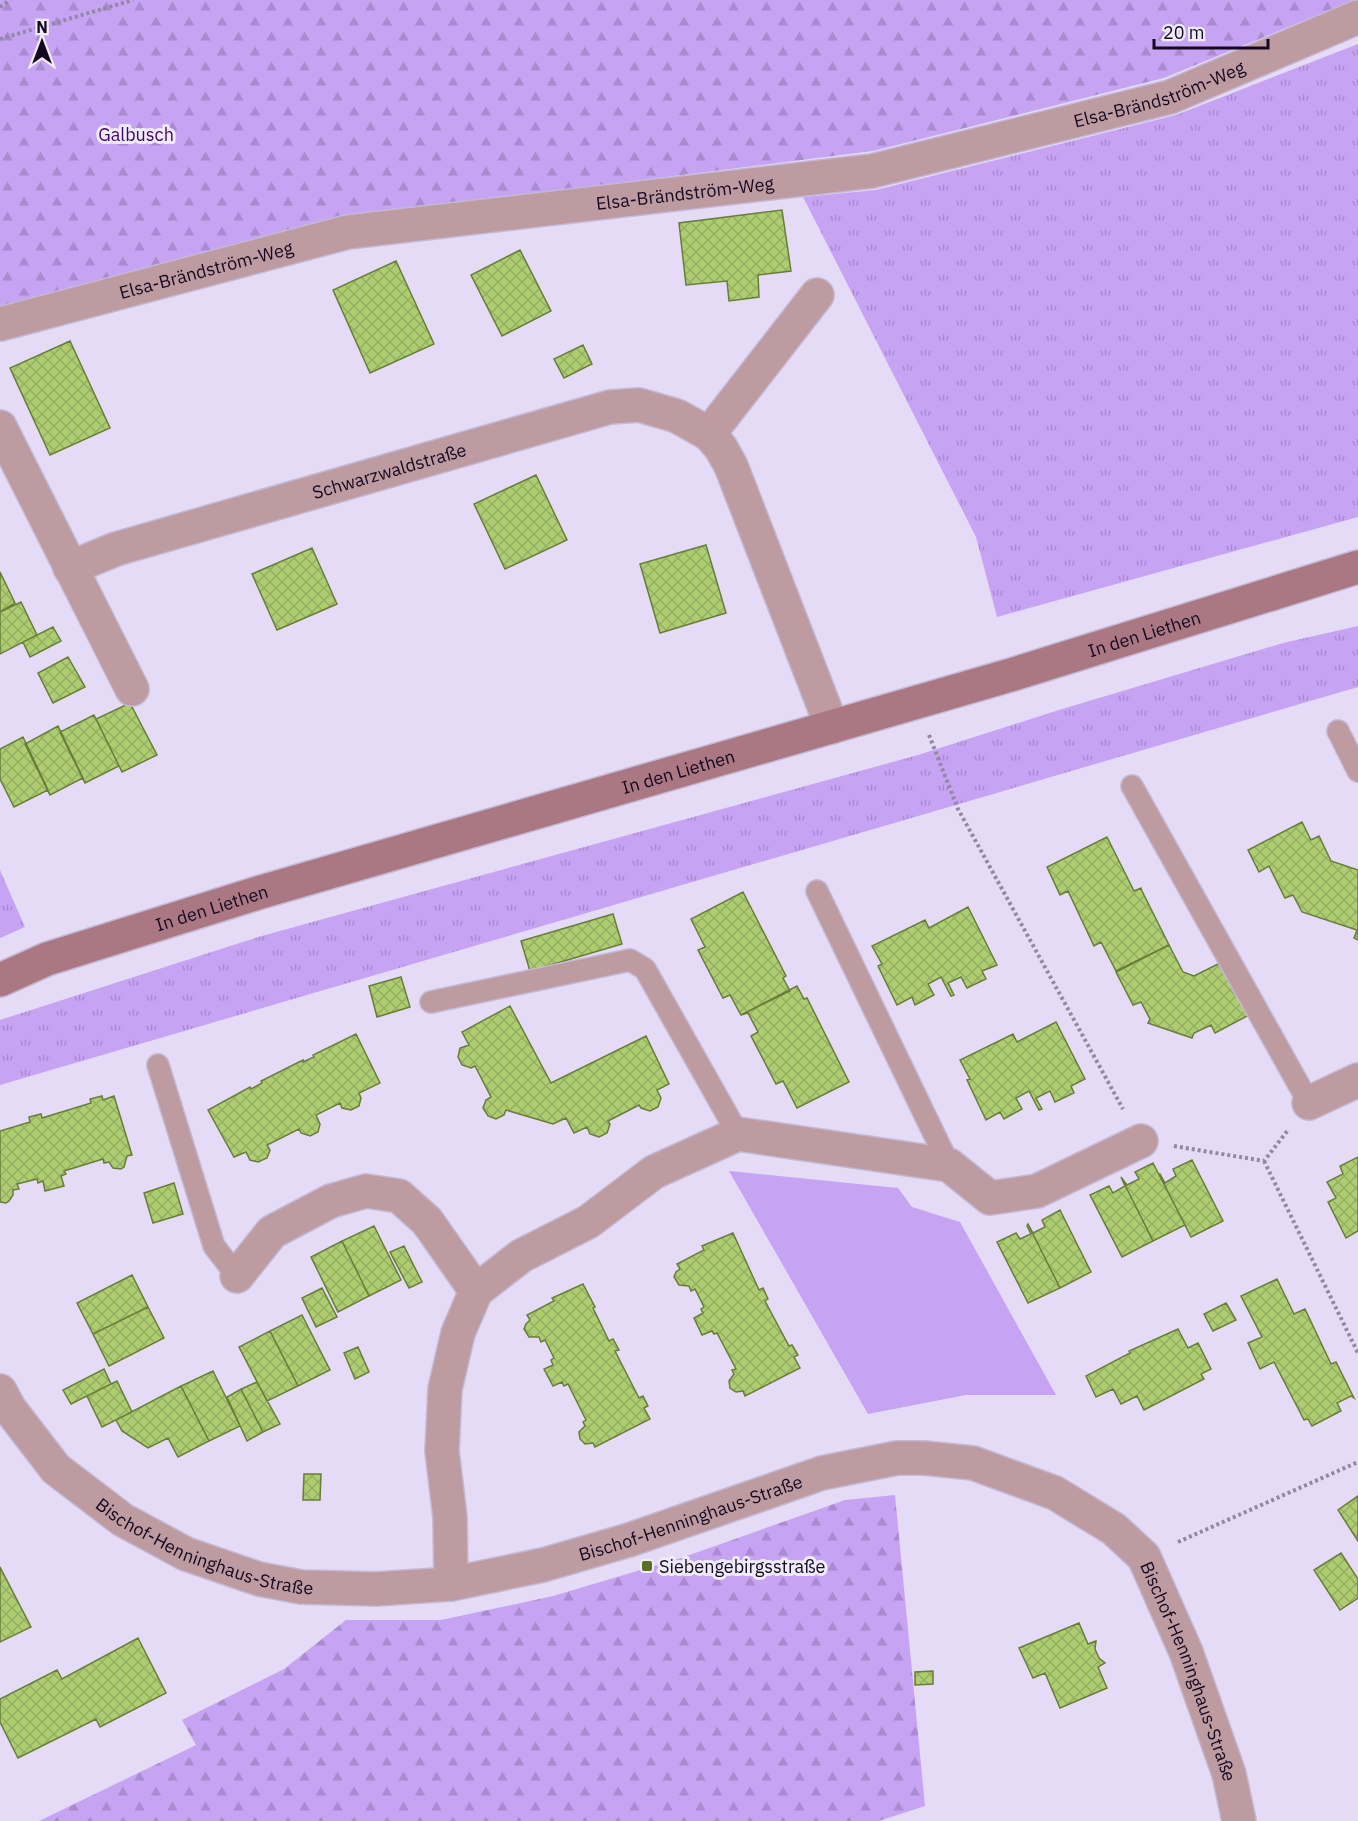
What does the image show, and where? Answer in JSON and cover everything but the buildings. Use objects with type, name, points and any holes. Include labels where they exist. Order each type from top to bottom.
[{"type":"street","name":"Elsa-Brändström-Weg","points":[[0,324],[348,232],[872,171],[1170,97],[1358,17]]},
{"type":"street","points":[[709,434],[817,295]]},
{"type":"street","name":"Schwarzwaldstraße","points":[[70,568],[116,549],[610,407],[639,405],[677,416],[709,434],[721,448],[731,466],[832,727]]},
{"type":"street","points":[[0,427],[132,689]]},
{"type":"street","name":"In den Liethen","points":[[0,980],[47,959],[261,892],[920,702],[1358,567]]},
{"type":"street","points":[[1309,1103],[1358,1080]]},
{"type":"street","points":[[451,1584],[450,1517],[442,1452],[445,1389],[458,1333],[476,1291],[521,1256],[588,1222],[654,1172],[738,1134],[949,1165],[990,1198],[1037,1191],[1141,1141]]},
{"type":"street","points":[[237,1276],[272,1232],[331,1201],[366,1191],[399,1196],[427,1221],[476,1291]]},
{"type":"street","name":"Bischof-Henninghaus-Straße","points":[[0,1391],[9,1408],[56,1468],[123,1520],[186,1554],[259,1579],[301,1587],[376,1589],[451,1584],[543,1565],[629,1540],[822,1473],[897,1458],[924,1458],[973,1464],[1055,1493],[1114,1529],[1144,1557],[1194,1674],[1229,1774],[1239,1821]]},
{"type":"lane","points":[[1338,731],[1358,771]]},
{"type":"lane","points":[[1132,786],[1309,1103]]},
{"type":"lane","points":[[817,891],[949,1165]]},
{"type":"lane","points":[[431,1002],[630,960],[645,969],[738,1134]]},
{"type":"lane","points":[[158,1065],[214,1246],[237,1276]]},
{"type":"path","points":[[0,7],[9,0]]},
{"type":"path","points":[[0,39],[133,0]]},
{"type":"path","points":[[920,702],[929,736],[957,809],[1141,1141],[1264,1161]]},
{"type":"path","points":[[1264,1161],[1309,1103]]},
{"type":"path","points":[[1264,1161],[1358,1353]]},
{"type":"path","points":[[1144,1557],[1358,1462]]},
{"type":"green space","name":"Galbusch","points":[[0,0],[1354,0],[1164,78],[873,151],[353,216],[0,308]]},
{"type":"green space","points":[[1358,44],[1358,517],[997,617],[976,537],[803,197],[876,190],[1176,115]]},
{"type":"green space","points":[[1358,626],[1358,687],[0,1085],[0,1020],[258,937],[918,755],[1283,643]]},
{"type":"green space","points":[[0,870],[25,927],[0,938]]},
{"type":"green space","points":[[729,1171],[898,1188],[912,1207],[960,1222],[1056,1395],[966,1395],[868,1414]]},
{"type":"green space","points":[[895,1495],[925,1806],[879,1821],[39,1821],[196,1745],[182,1720],[284,1669],[346,1620],[441,1620],[553,1596],[681,1558],[845,1500]]},
{"type":"place","name":"Siebengebirgsstraße","points":[[647,1566]]}]
